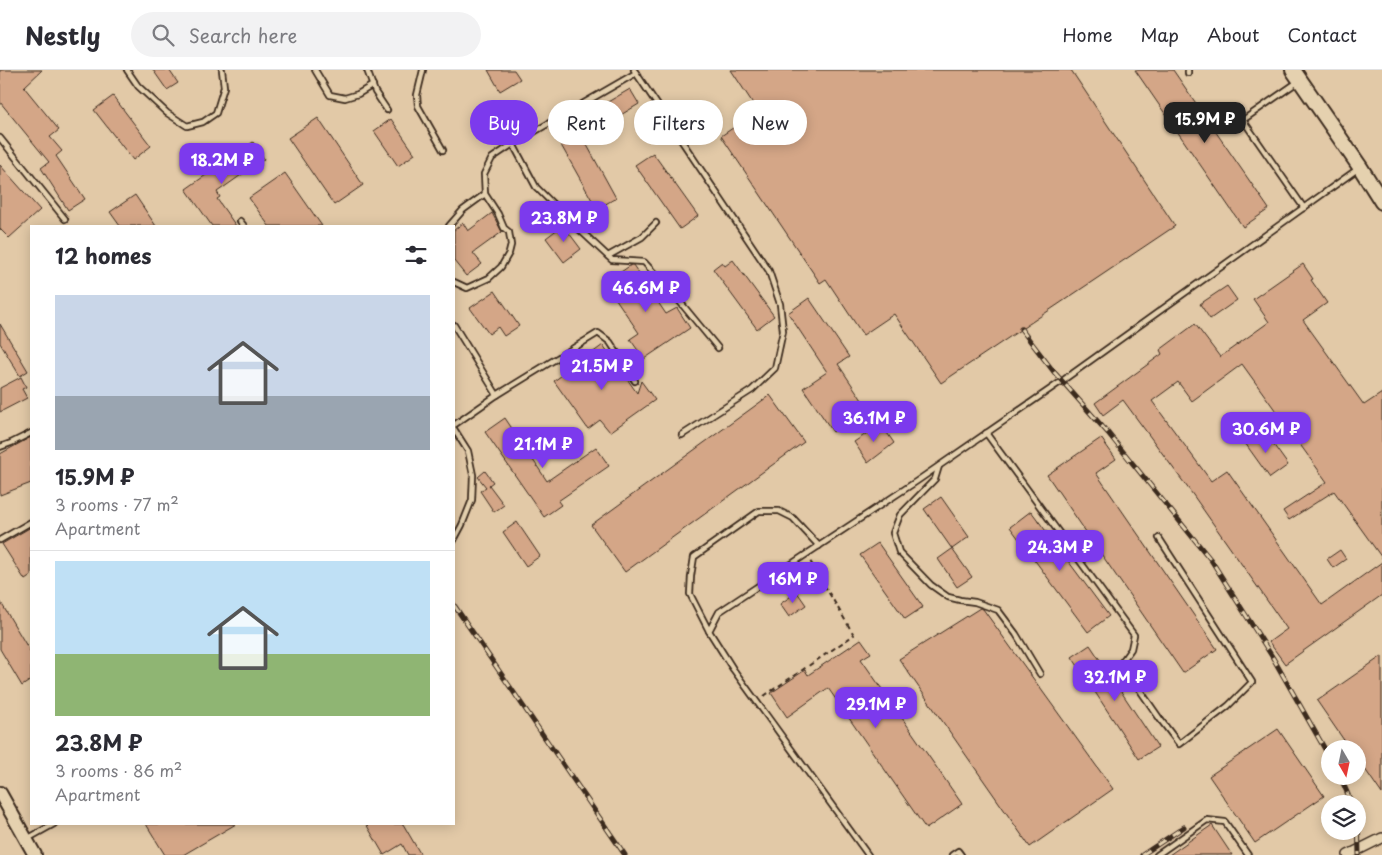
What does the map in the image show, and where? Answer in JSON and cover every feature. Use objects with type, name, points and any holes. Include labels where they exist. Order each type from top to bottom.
[{"type":"main road","points":[[1297,75],[1382,202]]},
{"type":"main road","points":[[0,793],[35,855]]},
{"type":"street","points":[[1348,855],[1382,838]]},
{"type":"lane","points":[[127,70],[138,86],[167,113],[187,126],[203,122],[216,113],[224,87],[222,70]]},
{"type":"lane","points":[[315,70],[330,95],[346,98],[358,94],[373,85]]},
{"type":"lane","points":[[367,70],[375,92],[387,110]]},
{"type":"lane","points":[[423,70],[417,95],[418,106],[444,150]]},
{"type":"lane","points":[[538,129],[635,71],[770,271],[780,304],[783,331],[775,368],[752,390],[682,435]]},
{"type":"lane","points":[[1297,75],[1243,120],[1304,208]]},
{"type":"lane","points":[[0,138],[65,219]]},
{"type":"lane","points":[[455,282],[467,288],[489,278],[501,267],[509,253],[511,245],[509,232],[504,228],[498,214],[485,194],[484,174],[492,158],[511,145]]},
{"type":"lane","points":[[513,145],[536,187],[567,218],[612,260],[644,262],[718,348]]},
{"type":"lane","points":[[709,631],[719,612],[939,466],[1062,381],[1360,167]]},
{"type":"lane","points":[[450,225],[463,210],[485,194]]},
{"type":"lane","points":[[240,221],[243,225]]},
{"type":"lane","points":[[608,256],[642,237],[656,223]]},
{"type":"lane","points":[[455,327],[497,395]]},
{"type":"lane","points":[[455,424],[497,395],[598,333],[610,342],[635,380]]},
{"type":"lane","points":[[455,431],[468,451],[473,475],[472,500],[455,538]]},
{"type":"lane","points":[[986,433],[1134,635],[1131,649],[1121,663],[1179,744],[1228,706],[1252,682],[1159,538]]},
{"type":"lane","points":[[0,447],[30,434]]},
{"type":"lane","points":[[939,466],[935,480],[900,515],[893,533],[899,552],[931,585],[948,597],[975,602],[998,610],[1016,634],[1040,674]]},
{"type":"lane","points":[[819,546],[794,518],[779,511],[759,511],[694,557],[690,594],[709,631],[733,669],[868,855]]},
{"type":"lane","points":[[0,540],[30,523]]},
{"type":"lane","points":[[1157,855],[1207,820],[1225,822],[1248,855]]},
{"type":"lane","points":[[26,840],[52,825]]},
{"type":"lane","points":[[952,855],[958,851],[961,855]]},
{"type":"path","points":[[757,700],[854,635],[806,555]]},
{"type":"building","points":[[0,70],[42,70],[24,87],[59,130],[50,137],[62,151],[56,156],[85,199],[68,210],[41,168],[49,162],[0,102]]},
{"type":"building","points":[[153,70],[169,70],[178,83],[167,90]]},
{"type":"building","points":[[488,70],[514,70],[520,79],[500,91]]},
{"type":"building","points":[[731,70],[1071,70],[1175,226],[941,383],[894,314],[863,335],[826,279],[820,283],[723,139],[723,135],[733,128],[733,145],[807,145],[807,100],[751,100]]},
{"type":"building","points":[[1135,70],[1173,70],[1269,209],[1243,227]]},
{"type":"building","points":[[630,89],[637,100],[634,100],[634,107],[624,113],[624,100],[611,100]]},
{"type":"building","points":[[113,96],[151,146],[133,160],[94,110]]},
{"type":"building","points":[[318,118],[363,185],[334,205],[288,138]]},
{"type":"building","points":[[391,119],[415,154],[398,166],[374,131]]},
{"type":"building","points":[[253,142],[264,159],[217,192],[220,197],[217,199],[235,225],[211,225],[186,189]]},
{"type":"building","points":[[561,145],[587,145],[616,198],[597,209]]},
{"type":"building","points":[[653,153],[698,216],[680,229],[635,165]]},
{"type":"building","points":[[0,165],[40,210],[9,238],[0,229]]},
{"type":"building","points":[[285,173],[321,225],[268,225],[249,198]]},
{"type":"building","points":[[135,195],[155,225],[119,225],[110,212]]},
{"type":"building","points":[[492,213],[502,232],[473,253],[482,264],[466,276],[455,262],[455,229],[463,223],[468,231]]},
{"type":"building","points":[[563,225],[581,249],[564,262],[546,238]]},
{"type":"building","points":[[733,260],[774,316],[757,329],[713,269],[722,262],[725,266]]},
{"type":"building","points":[[1303,264],[1313,279],[1311,280],[1327,303],[1303,320],[1364,405],[1382,393],[1382,558],[1334,491],[1289,520],[1283,511],[1327,482],[1242,364],[1192,401],[1178,382],[1152,401],[1211,481],[1227,470],[1322,605],[1382,562],[1382,595],[1285,664],[1269,642],[1287,629],[1193,495],[1123,400],[1103,415],[1095,403],[1162,354],[1160,350],[1195,324],[1220,357],[1269,322],[1253,299]]},
{"type":"building","points":[[633,265],[666,314],[677,308],[690,328],[644,359],[630,339],[639,333],[605,283]]},
{"type":"building","points":[[1227,286],[1237,300],[1210,319],[1200,304]]},
{"type":"building","points":[[495,291],[519,326],[504,336],[498,327],[489,334],[470,308]]},
{"type":"building","points":[[809,298],[849,357],[838,364],[868,409],[833,432],[803,388],[827,372],[788,313]]},
{"type":"building","points":[[0,324],[28,371],[20,376],[0,343]]},
{"type":"building","points":[[603,345],[637,393],[641,381],[655,400],[610,432],[600,420],[588,429],[554,381]]},
{"type":"building","points":[[21,377],[26,387],[22,389],[27,398],[0,412],[0,388]]},
{"type":"building","points":[[770,395],[804,442],[625,572],[591,525]]},
{"type":"building","points":[[505,418],[547,481],[596,447],[609,466],[558,501],[561,505],[544,517],[485,432]]},
{"type":"building","points":[[881,424],[894,443],[868,463],[854,442]]},
{"type":"building","points":[[1263,430],[1288,465],[1270,478],[1245,443]]},
{"type":"building","points":[[30,438],[30,483],[0,495],[0,454]]},
{"type":"building","points":[[1101,438],[1116,459],[1096,473],[1217,649],[1183,673],[1047,475]]},
{"type":"building","points":[[485,471],[493,482],[489,485],[504,505],[494,512],[480,491],[486,487],[478,477]]},
{"type":"building","points":[[941,497],[969,537],[952,549],[924,509]]},
{"type":"building","points":[[1031,511],[1109,616],[1088,632],[1010,527]]},
{"type":"building","points":[[517,522],[540,556],[526,566],[503,532]]},
{"type":"building","points":[[30,528],[30,577],[25,580],[2,544]]},
{"type":"building","points":[[878,543],[923,607],[905,619],[860,555]]},
{"type":"building","points":[[952,549],[972,577],[957,587],[938,559]]},
{"type":"building","points":[[1340,550],[1346,559],[1333,568],[1327,559]]},
{"type":"building","points":[[797,592],[806,605],[789,617],[780,604]]},
{"type":"building","points":[[0,601],[30,651],[30,681],[22,686],[0,649]]},
{"type":"building","points":[[980,608],[983,609],[1113,789],[1030,847],[899,659]]},
{"type":"building","points":[[861,639],[871,653],[861,659],[962,804],[926,829],[828,688],[787,717],[771,693],[805,670],[808,675]]},
{"type":"building","points":[[1090,645],[1158,747],[1139,759],[1072,657]]},
{"type":"building","points":[[1382,656],[1382,794],[1366,771],[1366,740],[1344,740],[1317,701]]},
{"type":"building","points":[[1278,729],[1323,795],[1255,843],[1209,776]]},
{"type":"building","points":[[147,825],[234,825],[183,855],[165,855]]},
{"type":"building","points":[[367,825],[404,825],[421,855],[408,855],[402,844],[384,855]]},
{"type":"building","points":[[1212,825],[1232,855],[1169,855]]},
{"type":"railway","points":[[1021,329],[1054,372],[1108,433],[1211,560],[1273,658],[1321,742]]},
{"type":"railway","points":[[455,606],[625,855]]},
{"type":"railway","points":[[1344,785],[1348,795]]},
{"type":"railway","points":[[1142,855],[1184,827]]},
{"type":"railway","points":[[1359,840],[1359,855]]}]
